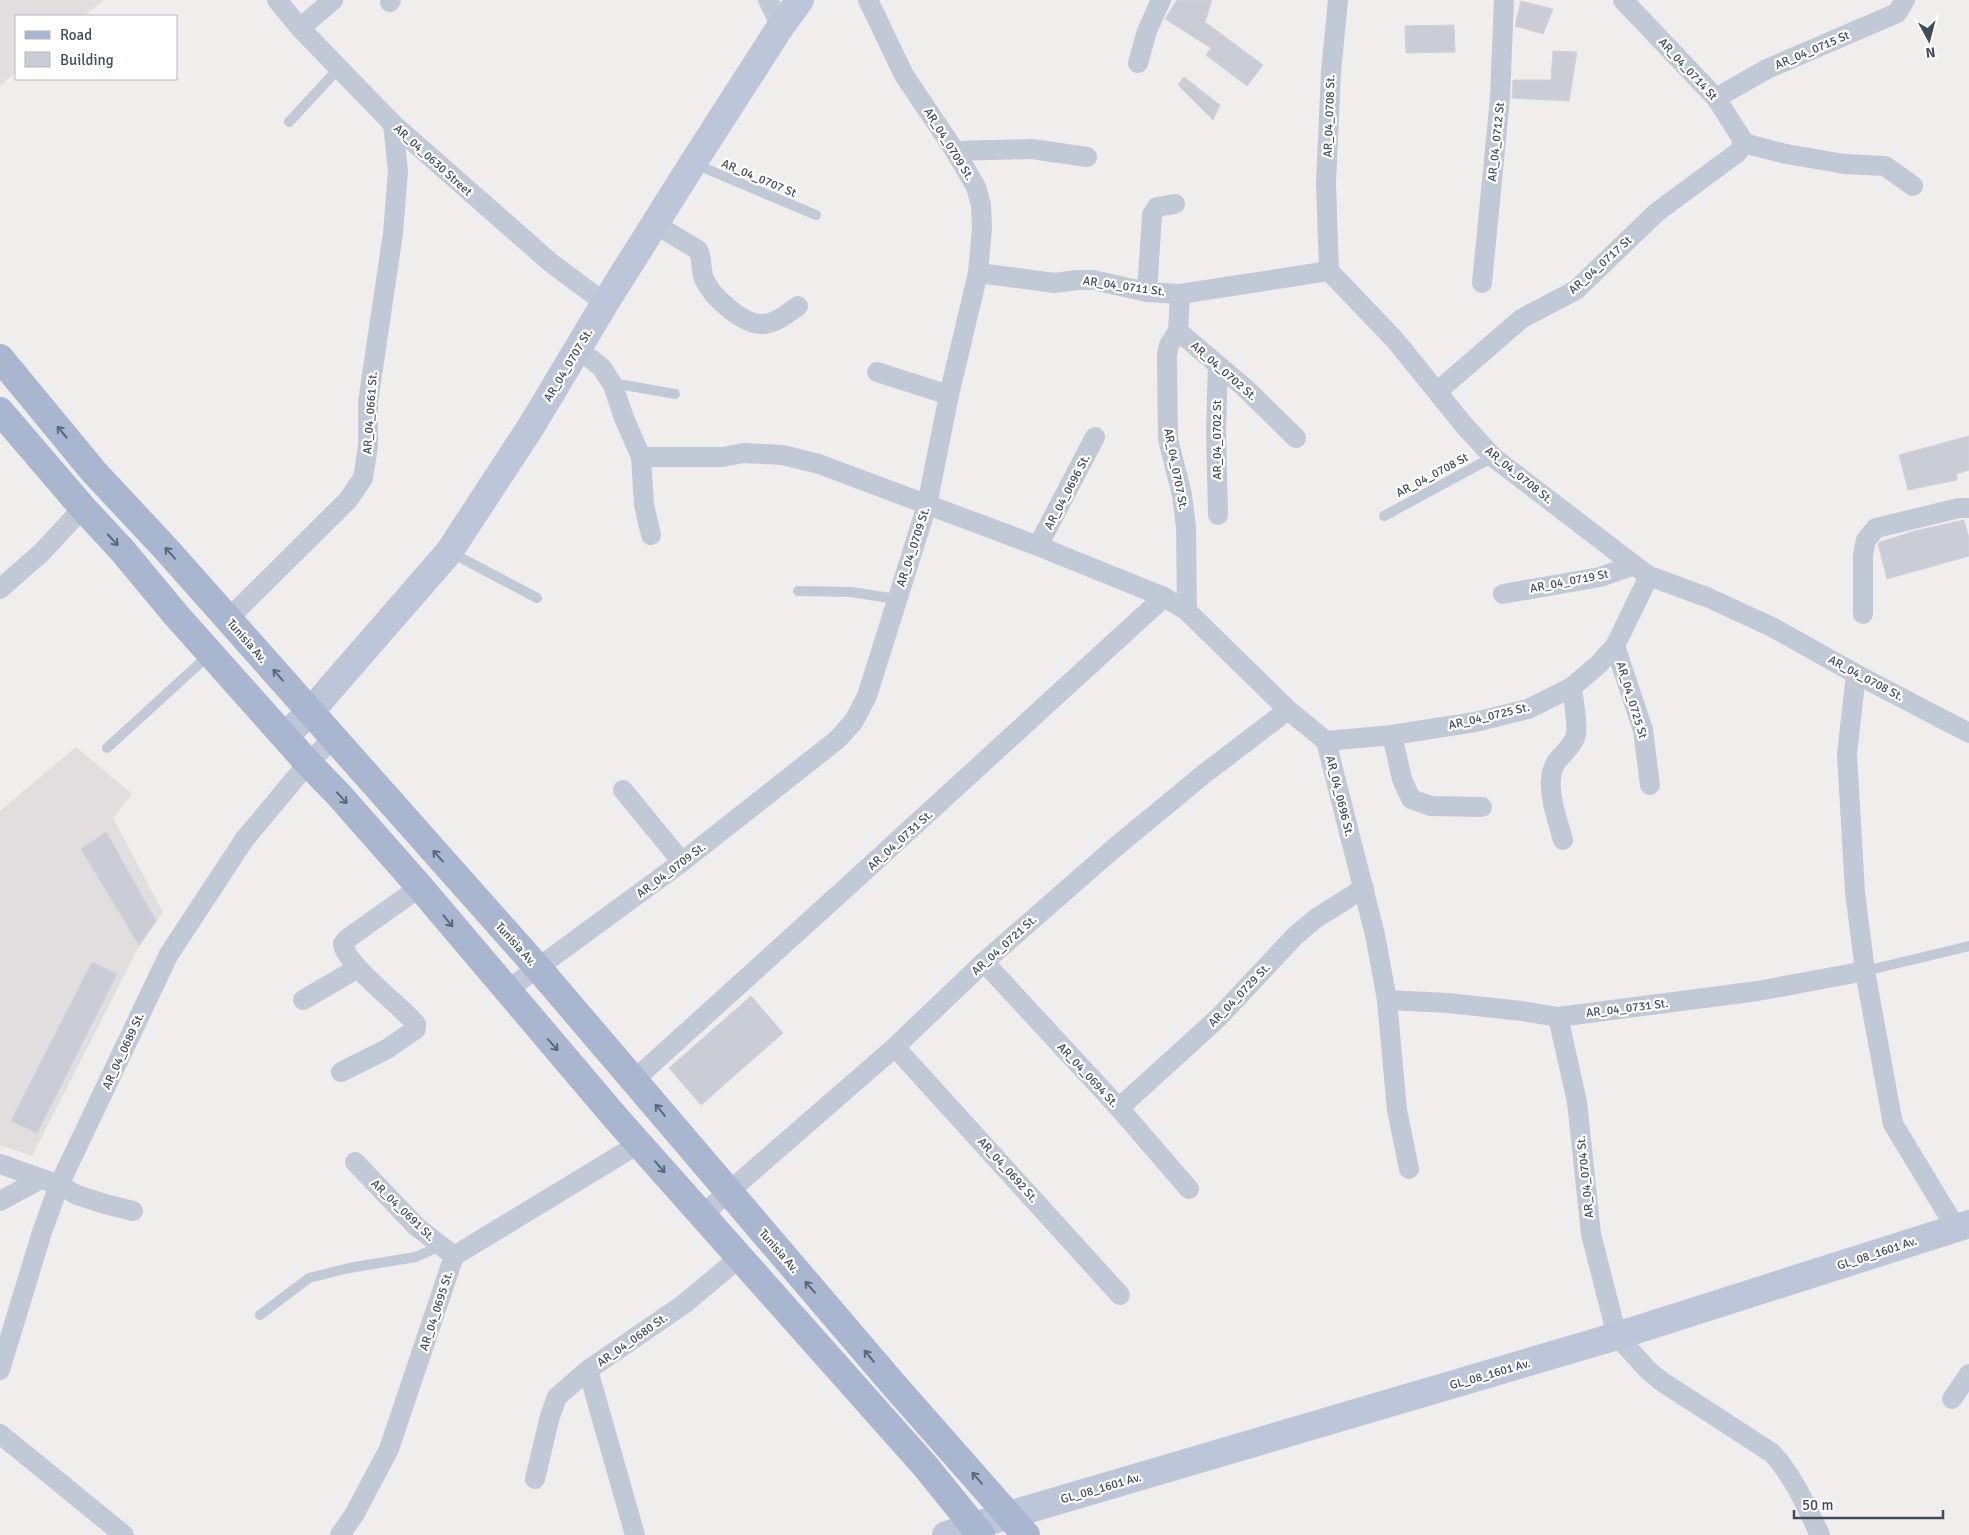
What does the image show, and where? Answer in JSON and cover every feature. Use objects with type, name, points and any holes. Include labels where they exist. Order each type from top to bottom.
[{"type":"main road","name":"AR_04_0707 St.","points":[[285,736],[310,712],[449,552],[522,441],[605,303],[693,163],[781,26],[800,0]]},
{"type":"main road","name":"Tunisia Av.","points":[[0,358],[94,472],[228,619],[538,968],[893,1384],[1026,1535]]},
{"type":"main road","points":[[0,411],[83,508],[122,550],[176,615],[420,887],[506,991],[615,1117],[926,1468],[977,1530]]},
{"type":"main road","name":"GL_08_1601 Av.","points":[[946,1535],[977,1530],[1009,1515],[1617,1336],[1962,1226]]},
{"type":"street","name":"AR_04_0630 Street","points":[[277,0],[300,28],[393,124],[538,252],[605,303]]},
{"type":"street","points":[[300,28],[333,0]]},
{"type":"street","points":[[768,0],[781,26]]},
{"type":"street","name":"AR_04_0709 St.","points":[[506,991],[682,862],[838,739],[854,721],[867,696],[927,505],[949,395],[978,273],[982,228],[976,187],[904,75],[868,0]]},
{"type":"street","points":[[1138,63],[1147,31],[1161,0]]},
{"type":"street","name":"AR_04_0708 St.","points":[[1338,0],[1331,72],[1326,183],[1329,271],[1394,340],[1438,391],[1463,424],[1493,457],[1642,571],[1764,623],[1969,733]]},
{"type":"street","name":"AR_04_0712 St","points":[[1482,283],[1500,98],[1504,0]]},
{"type":"street","name":"AR_04_0714 St","points":[[1623,0],[1716,98],[1742,139],[1740,148]]},
{"type":"street","name":"AR_04_0715 St","points":[[1716,98],[1767,69],[1897,14],[1905,0]]},
{"type":"street","name":"AR_04_0661 St.","points":[[228,619],[348,500],[363,478],[368,446],[368,402],[393,232],[398,171],[393,124]]},
{"type":"street","points":[[1740,148],[1844,164],[1885,166],[1913,186]]},
{"type":"street","name":"AR_04_0717 St","points":[[1438,391],[1521,319],[1576,290],[1657,212],[1740,148]]},
{"type":"street","points":[[954,151],[1032,149],[1087,157]]},
{"type":"street","points":[[1146,292],[1152,215],[1157,208],[1175,204]]},
{"type":"street","points":[[655,224],[698,250],[702,256],[700,267],[704,279],[713,294],[752,323],[771,323],[798,306]]},
{"type":"street","name":"AR_04_0711 St.","points":[[978,273],[1056,283],[1093,280],[1146,292],[1180,294],[1329,271]]},
{"type":"street","points":[[1178,331],[1180,294]]},
{"type":"street","name":"AR_04_0702 St.","points":[[1178,331],[1266,408],[1296,438]]},
{"type":"street","name":"AR_04_0707 St.","points":[[1178,331],[1169,345],[1167,354],[1167,422],[1168,439],[1182,495],[1186,527],[1187,611]]},
{"type":"street","points":[[577,351],[602,368],[613,385],[624,418],[641,456],[644,505],[652,535]]},
{"type":"street","name":"AR_04_0702 St","points":[[1218,365],[1216,430],[1218,515]]},
{"type":"street","points":[[878,372],[949,395]]},
{"type":"street","name":"AR_04_0696 St.","points":[[1038,546],[1095,437]]},
{"type":"street","name":"AR_04_0696 St.","points":[[641,456],[723,457],[744,452],[783,455],[819,464],[1038,546],[1164,597],[1187,611],[1288,710],[1326,741],[1375,935],[1387,1000],[1397,1110],[1409,1169]]},
{"type":"street","points":[[0,589],[42,552],[83,508]]},
{"type":"street","points":[[1863,614],[1863,555],[1866,540],[1876,528],[1958,508],[1969,508]]},
{"type":"street","name":"AR_04_0719 St","points":[[1503,594],[1642,571]]},
{"type":"street","name":"AR_04_0725 St.","points":[[1326,741],[1392,735],[1475,722],[1528,709],[1572,687],[1615,646],[1642,571]]},
{"type":"street","name":"AR_04_0731 St.","points":[[634,1080],[1164,597]]},
{"type":"street","name":"AR_04_0725 St","points":[[1615,646],[1643,730],[1650,786]]},
{"type":"street","points":[[1856,674],[1847,754],[1855,892],[1865,971],[1893,1124],[1962,1226]]},
{"type":"street","points":[[1563,840],[1553,798],[1551,778],[1555,762],[1574,738],[1576,729],[1572,687]]},
{"type":"street","name":"AR_04_0721 St.","points":[[702,1215],[895,1047],[984,962],[1120,844],[1204,774],[1288,710]]},
{"type":"street","points":[[1392,735],[1402,779],[1411,798],[1431,806],[1482,807]]},
{"type":"street","name":"AR_04_0689 St.","points":[[0,1370],[42,1232],[50,1182],[169,954],[244,840],[308,763],[334,738]]},
{"type":"street","points":[[623,790],[682,862]]},
{"type":"street","points":[[341,1072],[387,1049],[416,1029],[416,1024],[405,1011],[358,968],[344,951],[343,944],[347,939],[420,887]]},
{"type":"street","name":"AR_04_0729 St.","points":[[1119,1108],[1220,1017],[1295,936],[1315,920],[1364,888]]},
{"type":"street","name":"AR_04_0694 St.","points":[[984,962],[1119,1108],[1189,1189]]},
{"type":"street","points":[[302,1000],[358,968]]},
{"type":"street","name":"AR_04_0731 St.","points":[[1387,1000],[1448,1003],[1558,1017],[1758,991],[1865,971]]},
{"type":"street","name":"AR_04_0704 St.","points":[[1558,1017],[1577,1102],[1591,1234],[1617,1336]]},
{"type":"street","name":"AR_04_0692 St.","points":[[895,1047],[1120,1295]]},
{"type":"street","name":"AR_04_0695 St.","points":[[340,1535],[354,1515],[389,1449],[447,1251],[640,1143]]},
{"type":"street","name":"AR_04_0691 St.","points":[[355,1162],[403,1214],[447,1251]]},
{"type":"street","points":[[0,1164],[50,1182],[77,1195],[133,1211]]},
{"type":"street","points":[[0,1201],[50,1182]]},
{"type":"street","name":"AR_04_0680 St.","points":[[635,1535],[588,1370],[684,1304],[739,1258]]},
{"type":"street","points":[[1617,1336],[1647,1369],[1661,1380],[1772,1453],[1786,1469],[1798,1489],[1820,1535]]},
{"type":"street","points":[[535,1480],[550,1416],[557,1398],[588,1370]]},
{"type":"street","points":[[1952,1399],[1969,1374]]},
{"type":"street","points":[[0,1434],[124,1535]]},
{"type":"lane","points":[[289,122],[339,68]]},
{"type":"lane","name":"AR_04_0707 St","points":[[693,163],[816,215]]},
{"type":"lane","points":[[613,385],[624,384],[675,394]]},
{"type":"lane","name":"AR_04_0708 St","points":[[1384,516],[1493,457]]},
{"type":"lane","points":[[449,552],[537,598]]},
{"type":"lane","points":[[798,591],[851,592],[897,599]]},
{"type":"lane","points":[[107,748],[211,653]]},
{"type":"lane","points":[[1865,971],[1969,946]]},
{"type":"lane","points":[[260,1315],[309,1278],[349,1268],[447,1251]]},
{"type":"shaded area","points":[[0,0],[104,0],[85,15],[15,15],[15,73],[0,85]]},
{"type":"shaded area","points":[[76,747],[132,794],[113,818],[163,912],[137,950],[32,1156],[0,1145],[0,811]]},
{"type":"building","points":[[1177,0],[1212,0],[1205,22],[1263,65],[1247,86],[1206,55],[1211,48],[1165,19]]},
{"type":"building","points":[[1521,1],[1553,9],[1543,34],[1515,26]]},
{"type":"building","points":[[1454,25],[1455,52],[1406,53],[1405,26]]},
{"type":"building","points":[[1553,51],[1577,52],[1569,101],[1512,98],[1513,80],[1551,80]]},
{"type":"building","points":[[1184,77],[1220,105],[1213,120],[1178,85]]},
{"type":"building","points":[[1969,436],[1969,470],[1956,474],[1957,480],[1908,490],[1899,455]]},
{"type":"building","points":[[1964,520],[1969,538],[1969,556],[1887,579],[1878,544],[1880,542],[1915,531]]},
{"type":"building","points":[[106,832],[156,921],[139,945],[81,849]]},
{"type":"building","points":[[92,962],[117,974],[37,1133],[11,1121]]},
{"type":"building","points":[[751,996],[783,1033],[701,1105],[669,1068]]}]
